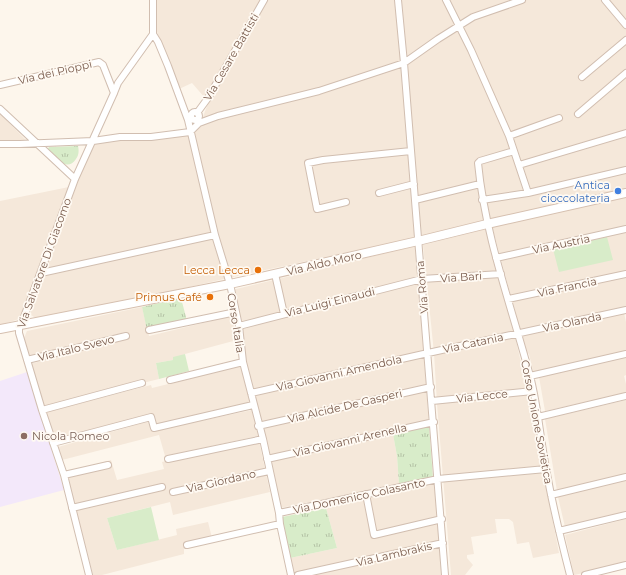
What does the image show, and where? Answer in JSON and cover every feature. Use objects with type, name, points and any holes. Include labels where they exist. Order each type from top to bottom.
[{"type":"street","points":[[153,0],[153,34]]},
{"type":"street","name":"Via Cesare Battisti","points":[[198,115],[264,0]]},
{"type":"street","name":"Via Roma","points":[[398,0],[446,575]]},
{"type":"street","points":[[446,0],[458,27],[471,50],[508,136],[528,192]]},
{"type":"street","points":[[0,144],[93,141],[120,137],[151,137],[190,132],[199,123],[206,120],[278,100],[326,89],[404,63],[438,38],[473,17],[522,0]]},
{"type":"street","points":[[605,0],[626,25]]},
{"type":"street","name":"Via Salvatore Di Giacomo","points":[[89,575],[64,474],[42,410],[19,333],[19,326],[24,318],[75,179],[118,83],[153,34]]},
{"type":"street","name":"Corso Italia","points":[[153,34],[158,42],[189,119],[190,132],[215,235],[230,284],[239,326],[243,362],[258,426],[263,439],[291,575]]},
{"type":"street","points":[[582,77],[626,40]]},
{"type":"street","name":"Via dei Pioppi","points":[[0,85],[99,62],[103,65],[114,93]]},
{"type":"street","points":[[578,114],[626,72]]},
{"type":"street","points":[[0,109],[75,179]]},
{"type":"street","points":[[189,119],[192,113],[195,112],[206,120]]},
{"type":"street","points":[[508,136],[559,118]]},
{"type":"street","points":[[519,165],[626,133]]},
{"type":"street","points":[[346,202],[317,209],[308,162],[411,151]]},
{"type":"street","name":"Corso Unione Sovietica","points":[[514,151],[480,161],[478,164],[482,200],[496,258],[530,376],[551,495],[570,575]]},
{"type":"street","points":[[482,200],[528,192],[626,170]]},
{"type":"street","points":[[379,193],[414,184]]},
{"type":"street","points":[[415,200],[480,184]]},
{"type":"street","name":"Via Aldo Moro","points":[[0,329],[230,284],[487,224],[626,194]]},
{"type":"street","name":"Via Austria","points":[[496,258],[626,230]]},
{"type":"street","points":[[41,273],[215,235]]},
{"type":"street","points":[[275,274],[284,314]]},
{"type":"street","name":"Via Bari","points":[[422,279],[501,274]]},
{"type":"street","name":"Via Francia","points":[[508,299],[626,274]]},
{"type":"street","name":"Via Luigi Einaudi","points":[[239,326],[422,279]]},
{"type":"street","name":"Via Olanda","points":[[518,334],[626,310]]},
{"type":"street","points":[[149,330],[236,312]]},
{"type":"street","name":"Via Catania","points":[[428,353],[518,334]]},
{"type":"street","name":"Via Italo Svevo","points":[[27,360],[126,336]]},
{"type":"street","name":"Via Giovanni Amendola","points":[[251,393],[428,353]]},
{"type":"street","points":[[530,376],[626,354]]},
{"type":"street","points":[[170,380],[243,362]]},
{"type":"street","points":[[42,410],[142,383]]},
{"type":"street","name":"Via Alcide De Gasperi","points":[[258,426],[431,387]]},
{"type":"street","name":"Via Lecce","points":[[432,401],[533,391]]},
{"type":"street","points":[[538,417],[626,396]]},
{"type":"street","points":[[53,443],[151,417],[154,428],[253,405]]},
{"type":"street","name":"Via Giovanni Arenella","points":[[267,459],[434,422]]},
{"type":"street","points":[[168,459],[263,439]]},
{"type":"street","points":[[64,474],[108,465]]},
{"type":"street","name":"Via Domenico Colasanto","points":[[279,513],[438,479],[546,469]]},
{"type":"street","name":"Via Giordano","points":[[173,492],[269,470]]},
{"type":"street","points":[[551,495],[626,477]]},
{"type":"street","points":[[72,508],[162,486]]},
{"type":"street","points":[[366,494],[374,535],[442,520]]},
{"type":"street","points":[[559,531],[626,514]]},
{"type":"street","points":[[187,545],[280,524]]},
{"type":"street","name":"Via Lambrakis","points":[[298,575],[443,543]]},
{"type":"street","points":[[585,575],[626,565]]},
{"type":"shaded area","points":[[155,0],[626,0],[626,307],[623,308],[626,322],[626,375],[624,376],[626,393],[545,411],[539,377],[533,371],[529,354],[526,352],[490,219],[413,238],[146,297],[37,319],[31,315],[30,308],[75,187],[93,144],[121,139],[151,139],[199,127],[209,101],[192,83],[179,89],[157,32]]},
{"type":"shaded area","points":[[0,114],[27,141],[0,140]]},
{"type":"shaded area","points":[[69,187],[23,313],[19,319],[0,325],[0,201]]},
{"type":"shaded area","points":[[486,229],[515,336],[528,394],[559,553],[533,558],[529,542],[517,544],[513,522],[509,519],[495,519],[497,533],[471,537],[474,554],[467,555],[467,558],[473,565],[465,575],[451,575],[434,353],[423,245]]},
{"type":"shaded area","points":[[416,246],[429,426],[393,434],[397,456],[399,484],[280,508],[245,356],[232,290]]},
{"type":"shaded area","points":[[142,307],[149,336],[232,316],[237,340],[185,354],[173,360],[156,363],[159,379],[44,407],[30,364],[128,338],[126,332],[29,356],[24,338],[27,331]]},
{"type":"shaded area","points":[[241,366],[250,403],[156,424],[152,414],[55,439],[46,412],[151,385],[152,388]]},
{"type":"shaded area","name":"Nicola Romeo","points":[[27,372],[64,490],[0,507],[0,381]]},
{"type":"shaded area","points":[[626,400],[626,511],[565,527],[558,497],[545,419]]},
{"type":"shaded area","points":[[252,410],[258,436],[165,456],[159,435],[62,460],[58,447],[150,421],[154,431]]},
{"type":"shaded area","points":[[259,441],[270,492],[173,515],[170,502],[107,518],[117,550],[177,535],[176,529],[208,522],[213,542],[184,548],[184,554],[102,575],[93,575],[66,472],[111,460],[117,480],[164,469],[162,462]]},
{"type":"shaded area","points":[[435,483],[442,575],[294,575],[290,558],[337,548],[326,508],[371,499],[371,496]]},
{"type":"shaded area","points":[[626,519],[626,564],[574,575],[565,535]]},
{"type":"green space","points":[[78,146],[77,157],[72,163],[69,164],[65,164],[57,160],[47,150],[49,147]]},
{"type":"green space","points":[[607,237],[613,260],[559,272],[553,249]]},
{"type":"green space","points":[[181,298],[187,321],[147,330],[142,307]]},
{"type":"green space","points":[[185,354],[189,371],[159,379],[156,363],[173,360],[173,357]]},
{"type":"green space","points":[[429,426],[433,478],[399,484],[397,456],[393,434]]},
{"type":"green space","points":[[151,507],[159,540],[117,550],[107,518]]},
{"type":"green space","points":[[326,508],[337,548],[290,558],[282,517]]},
{"type":"place","name":"Antica cioccolateria","points":[[618,191]]},
{"type":"place","name":"Lecca Lecca","points":[[258,270]]},
{"type":"place","name":"Primus Café","points":[[210,297]]},
{"type":"place","name":"Nicola Romeo","points":[[24,436]]}]
